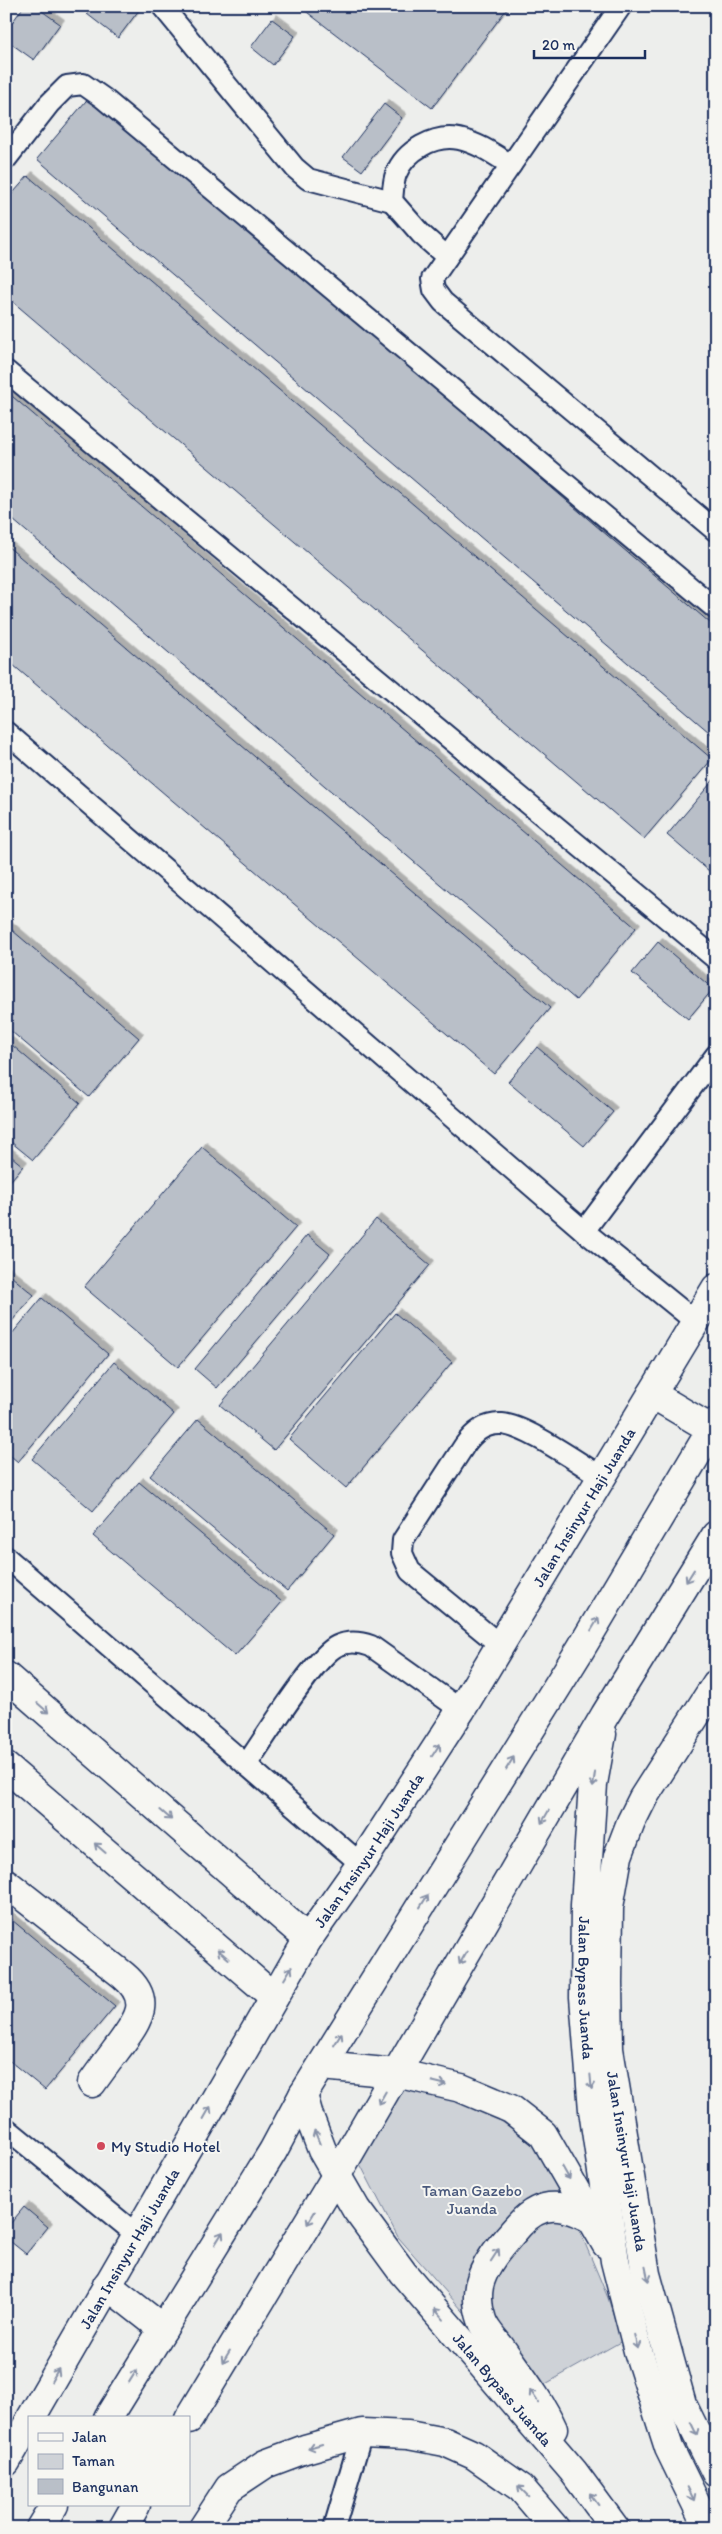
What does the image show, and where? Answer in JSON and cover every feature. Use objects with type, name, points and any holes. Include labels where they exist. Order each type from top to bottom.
[{"type":"main road","name":"Jalan Insinyur Haji Juanda","points":[[32,2416],[308,1939],[361,1864],[461,1710],[716,1288]]},
{"type":"main road","points":[[109,2416],[272,2151],[303,2095],[580,1650],[714,1425],[652,1394]]},
{"type":"main road","points":[[190,2417],[336,2176],[605,1715],[716,1535]]},
{"type":"main road","points":[[6,1676],[308,1939]]},
{"type":"main road","name":"Jalan Insinyur Haji Juanda","points":[[716,1684],[643,1798],[618,1856],[609,1907],[608,1983],[609,2049],[646,2274],[682,2404],[716,2474]]},
{"type":"main road","name":"Jalan Bypass Juanda","points":[[605,1715],[593,1784],[585,1905],[584,1997],[594,2110],[615,2261],[638,2351],[669,2448],[708,2528]]},
{"type":"main road","points":[[9,1777],[274,1997]]},
{"type":"main road","points":[[6,1883],[135,1985],[140,1995],[141,2009],[137,2023],[92,2083]]},
{"type":"main road","name":"Jalan Bypass Juanda","points":[[322,2066],[396,2073],[461,2088],[511,2109],[543,2134],[594,2220],[615,2261]]},
{"type":"main road","name":"Jalan Bypass Juanda","points":[[303,2095],[315,2133],[336,2176],[356,2209],[403,2272],[573,2471],[615,2528]]},
{"type":"main road","points":[[573,2471],[548,2417],[482,2322],[478,2304],[479,2285],[497,2251],[522,2222],[537,2209],[555,2206],[573,2209],[594,2220]]},
{"type":"main road","points":[[107,2285],[163,2329]]},
{"type":"main road","points":[[6,2462],[28,2424]]},
{"type":"main road","points":[[202,2528],[229,2488],[264,2464],[305,2449],[362,2433],[408,2435],[445,2442],[474,2455],[521,2488],[555,2528]]},
{"type":"main road","points":[[40,2528],[53,2506]]},
{"type":"main road","points":[[123,2528],[135,2506]]},
{"type":"lane","points":[[162,6],[295,168],[308,179],[392,202],[447,257]]},
{"type":"lane","points":[[621,6],[432,279],[434,290],[443,302],[716,531]]},
{"type":"lane","points":[[6,159],[49,104],[67,86],[83,84],[103,98],[716,609]]},
{"type":"lane","points":[[392,202],[395,175],[409,154],[431,141],[458,138],[480,146],[512,165]]},
{"type":"lane","points":[[6,371],[716,959]]},
{"type":"lane","points":[[6,732],[584,1231],[696,1322]]},
{"type":"lane","points":[[584,1231],[716,1055]]},
{"type":"lane","points":[[500,1645],[410,1571],[402,1553],[403,1540],[474,1432],[485,1426],[502,1424],[524,1430],[602,1477]]},
{"type":"lane","points":[[6,1557],[361,1864]]},
{"type":"lane","points":[[246,1765],[318,1663],[336,1647],[350,1643],[363,1643],[371,1646],[461,1710]]},
{"type":"lane","points":[[6,2128],[137,2234]]},
{"type":"lane","points":[[334,2528],[362,2433]]},
{"type":"green space","name":"Taman Gazebo Juanda","points":[[399,2088],[467,2100],[528,2138],[563,2191],[608,2298],[622,2341],[533,2391],[398,2237],[357,2158]]},
{"type":"building","points":[[24,6],[35,6],[60,24],[34,60],[6,40],[6,31]]},
{"type":"building","points":[[94,6],[142,6],[118,38],[87,14]]},
{"type":"building","points":[[299,6],[509,6],[432,108]]},
{"type":"building","points":[[272,19],[295,36],[273,65],[251,47]]},
{"type":"building","points":[[91,95],[716,628],[716,738],[37,159]]},
{"type":"building","points":[[384,104],[402,118],[362,171],[343,157]]},
{"type":"building","points":[[28,176],[712,759],[644,839],[6,296],[6,201]]},
{"type":"building","points":[[6,391],[636,928],[576,1000],[6,514]]},
{"type":"building","points":[[6,545],[550,1008],[494,1074],[6,659]]},
{"type":"building","points":[[716,777],[716,877],[667,835]]},
{"type":"building","points":[[6,925],[139,1038],[89,1097],[6,1027]]},
{"type":"building","points":[[658,942],[713,989],[688,1019],[632,973]]},
{"type":"building","points":[[6,1040],[80,1103],[33,1160],[6,1138]]},
{"type":"building","points":[[537,1047],[613,1112],[584,1146],[508,1082]]},
{"type":"building","points":[[202,1147],[296,1227],[178,1367],[84,1287]]},
{"type":"building","points":[[6,1152],[23,1166],[6,1186]]},
{"type":"building","points":[[376,1219],[430,1265],[274,1450],[220,1405]]},
{"type":"building","points":[[307,1235],[330,1254],[217,1388],[195,1369]]},
{"type":"building","points":[[6,1272],[34,1295],[6,1328]]},
{"type":"building","points":[[42,1298],[108,1354],[18,1462],[6,1452],[6,1341]]},
{"type":"building","points":[[395,1313],[452,1362],[346,1488],[289,1439]]},
{"type":"building","points":[[114,1362],[174,1414],[93,1511],[32,1459]]},
{"type":"building","points":[[198,1419],[334,1534],[287,1591],[150,1476]]},
{"type":"building","points":[[139,1482],[282,1602],[235,1656],[93,1536]]},
{"type":"building","points":[[6,1915],[115,2006],[45,2090],[6,2058]]},
{"type":"building","points":[[24,2207],[48,2227],[26,2254],[6,2238],[6,2229]]},
{"type":"place","name":"My Studio Hotel","points":[[101,2146]]}]
